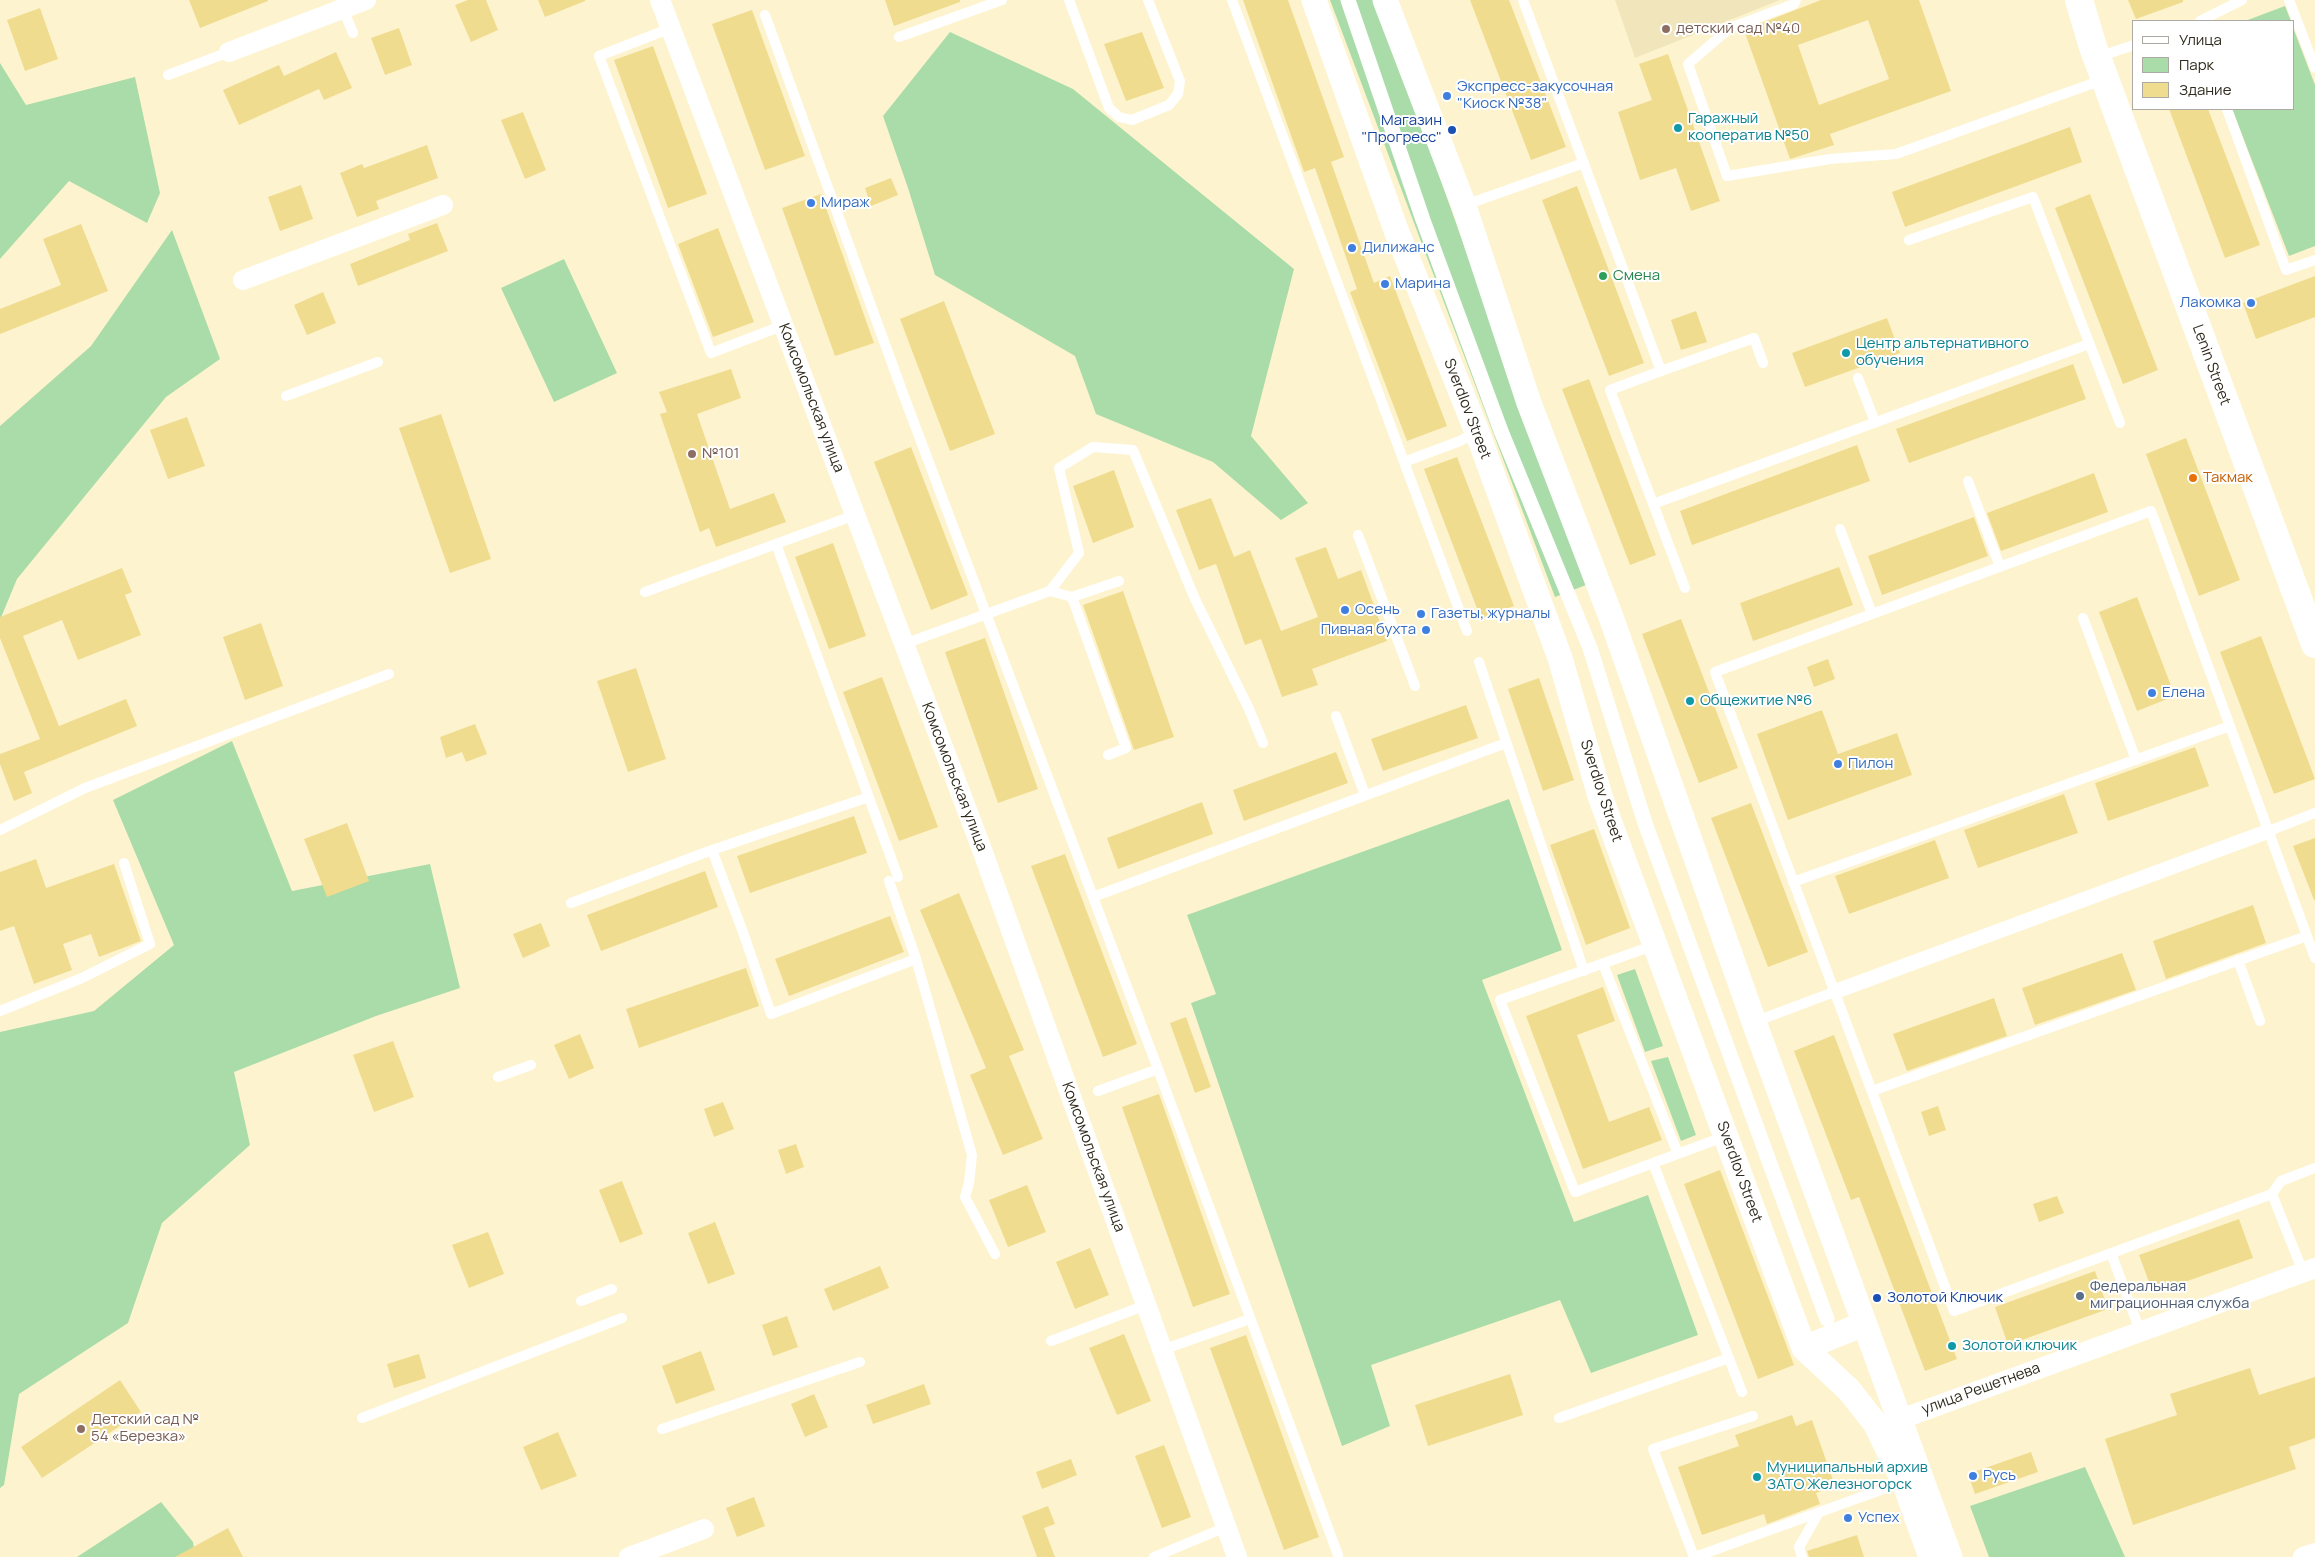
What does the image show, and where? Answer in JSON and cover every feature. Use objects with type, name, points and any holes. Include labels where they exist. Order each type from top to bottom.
[{"type":"main road","name":"Lenin Street","points":[[2079,0],[2101,68],[2315,644]]},
{"type":"street","points":[[229,52],[366,0]]},
{"type":"street","name":"Комсомольская улица","points":[[660,0],[988,868],[1237,1557]]},
{"type":"street","name":"Sverdlov Street","points":[[1314,0],[1396,230],[1477,432],[1560,658],[1600,796],[1804,1348],[1849,1390],[1870,1416],[1904,1482],[1932,1557]]},
{"type":"street","points":[[1348,0],[1423,220],[1500,431],[1588,641],[1645,823],[1827,1319]]},
{"type":"street","points":[[1385,0],[1464,206],[1529,403],[1613,624],[1754,1022],[1950,1557]]},
{"type":"street","points":[[243,280],[443,205]]},
{"type":"street","points":[[1834,992],[2268,831]]},
{"type":"street","name":"улица Решетнева","points":[[1901,1419],[2140,1330],[2309,1270]]},
{"type":"street","points":[[1804,1348],[1864,1324]]},
{"type":"street","points":[[629,1557],[704,1529]]},
{"type":"street","points":[[2303,1557],[2315,1553]]},
{"type":"lane","points":[[899,37],[1002,0]]},
{"type":"lane","points":[[1071,1],[1109,108],[1119,118],[1132,120],[1169,105],[1178,94],[1180,81],[1148,0]]},
{"type":"lane","points":[[1232,0],[1467,631]]},
{"type":"lane","points":[[1523,0],[1661,371]]},
{"type":"lane","points":[[1796,0],[1794,4],[1730,28],[1688,64],[1727,176],[1830,159],[1896,154],[2101,68],[2132,46]]},
{"type":"lane","points":[[2202,20],[2242,0]]},
{"type":"lane","points":[[2289,0],[2315,68]]},
{"type":"lane","points":[[343,8],[353,33]]},
{"type":"lane","points":[[765,16],[905,400],[1158,1070],[1338,1555]]},
{"type":"lane","points":[[671,28],[599,56],[711,353],[784,325]]},
{"type":"lane","points":[[168,75],[229,52]]},
{"type":"lane","points":[[2227,110],[2286,270],[2315,260]]},
{"type":"lane","points":[[1464,206],[1584,163]]},
{"type":"lane","points":[[1909,240],[2033,197],[2120,423]]},
{"type":"lane","points":[[1685,588],[1610,390],[1754,338],[1763,363]]},
{"type":"lane","points":[[1653,504],[2089,344]]},
{"type":"lane","points":[[286,396],[378,362]]},
{"type":"lane","points":[[1858,378],[1876,422]]},
{"type":"lane","points":[[1404,462],[1460,441],[1477,432]]},
{"type":"lane","points":[[904,644],[1050,591],[1079,553],[1059,468],[1093,447],[1133,450],[1195,599],[1249,709],[1263,743]]},
{"type":"lane","points":[[1968,481],[2000,567]]},
{"type":"lane","points":[[2315,958],[2151,510],[1715,672],[1954,1311],[2272,1194],[2281,1181],[2315,1168]]},
{"type":"lane","points":[[645,592],[855,515]]},
{"type":"lane","points":[[1840,529],[1872,614]]},
{"type":"lane","points":[[1358,535],[1415,686]]},
{"type":"lane","points":[[776,544],[869,797],[972,1155],[969,1183],[965,1197],[996,1254]]},
{"type":"lane","points":[[1050,591],[1072,598],[1119,581]]},
{"type":"lane","points":[[1072,598],[1126,748],[1108,755]]},
{"type":"lane","points":[[2083,618],[2136,760]]},
{"type":"lane","points":[[1479,662],[1584,971]]},
{"type":"lane","points":[[0,830],[85,788],[389,674]]},
{"type":"lane","points":[[1336,716],[1365,796]]},
{"type":"lane","points":[[1793,882],[2230,726]]},
{"type":"lane","points":[[1093,897],[1506,743]]},
{"type":"lane","points":[[571,903],[712,850],[869,797]]},
{"type":"lane","points":[[2268,831],[2315,813]]},
{"type":"lane","points":[[712,850],[771,1014],[916,959]]},
{"type":"lane","points":[[0,1010],[82,978],[150,944],[124,863]]},
{"type":"lane","points":[[1872,1091],[2307,936]]},
{"type":"lane","points":[[1655,945],[1500,1000],[1575,1192],[1726,1136]]},
{"type":"lane","points":[[2238,960],[2260,1021]]},
{"type":"lane","points":[[1602,964],[1678,1154]]},
{"type":"lane","points":[[1754,1022],[1834,992]]},
{"type":"lane","points":[[498,1077],[532,1065]]},
{"type":"lane","points":[[1098,1092],[1158,1070]]},
{"type":"lane","points":[[1653,1163],[1742,1392]]},
{"type":"lane","points":[[2272,1194],[2309,1270]]},
{"type":"lane","points":[[2111,1254],[2140,1330]]},
{"type":"lane","points":[[581,1301],[612,1289]]},
{"type":"lane","points":[[1051,1341],[1146,1305]]},
{"type":"lane","points":[[362,1418],[622,1318]]},
{"type":"lane","points":[[1162,1350],[1250,1319]]},
{"type":"lane","points":[[1559,1418],[1729,1358]]},
{"type":"lane","points":[[662,1429],[860,1362]]},
{"type":"lane","points":[[1752,1416],[1653,1449],[1694,1557],[1904,1482]]},
{"type":"lane","points":[[1802,1557],[1799,1546],[1818,1514]]},
{"type":"lane","points":[[1154,1557],[1226,1527]]},
{"type":"shaded area","name":"детский сад №40","points":[[1615,0],[1780,0],[1635,58]]},
{"type":"green space","points":[[1330,0],[1376,0],[1586,585],[1555,597]]},
{"type":"green space","points":[[2285,6],[2291,20],[2248,20]]},
{"type":"green space","points":[[950,32],[1073,89],[1294,269],[1251,436],[1308,503],[1281,520],[1213,462],[1096,414],[1075,356],[935,275],[883,116]]},
{"type":"green space","points":[[2295,33],[2315,85],[2315,246],[2289,256],[2232,110],[2295,110]]},
{"type":"green space","points":[[0,63],[26,105],[135,77],[160,193],[147,223],[69,181],[0,259]]},
{"type":"green space","points":[[172,230],[220,359],[166,397],[17,579],[0,620],[0,426],[91,346]]},
{"type":"green space","points":[[564,259],[617,373],[554,402],[501,288]]},
{"type":"green space","points":[[232,741],[292,891],[430,864],[460,988],[376,1016],[234,1072],[250,1145],[162,1223],[128,1323],[19,1394],[4,1485],[0,1488],[0,1032],[94,1011],[174,945],[113,800]]},
{"type":"green space","points":[[1509,799],[1562,950],[1482,980],[1574,1222],[1648,1195],[1698,1335],[1591,1373],[1560,1300],[1371,1365],[1390,1426],[1342,1446],[1191,1003],[1216,994],[1187,915]]},
{"type":"green space","points":[[1635,969],[1663,1046],[1645,1052],[1617,975]]},
{"type":"green space","points":[[1668,1057],[1696,1135],[1681,1141],[1651,1061]]},
{"type":"green space","points":[[2085,1467],[2125,1557],[1989,1557],[1970,1506]]},
{"type":"green space","points":[[161,1502],[193,1542],[195,1557],[77,1557]]},
{"type":"building","points":[[189,0],[268,0],[268,1],[200,28]]},
{"type":"building","points":[[468,0],[486,0],[498,30],[471,42],[455,5]]},
{"type":"building","points":[[538,0],[585,0],[585,1],[545,17]]},
{"type":"building","points":[[885,0],[960,0],[960,2],[894,26]]},
{"type":"building","points":[[1243,0],[1288,0],[1344,157],[1331,162],[1374,283],[1390,276],[1447,426],[1407,441],[1350,292],[1357,289],[1315,168],[1304,172]]},
{"type":"building","points":[[1470,0],[1509,0],[1566,147],[1531,160]]},
{"type":"building","points":[[1821,0],[1919,0],[1951,91],[1830,134],[1834,145],[1790,159],[1744,30]],"holes":[[[1868,20],[1889,79],[1819,105],[1798,45]]]},
{"type":"building","points":[[2128,0],[2183,0],[2183,2],[2136,19]]},
{"type":"building","points":[[40,8],[58,59],[25,71],[7,20]]},
{"type":"building","points":[[752,10],[805,156],[765,170],[712,24]]},
{"type":"building","points":[[399,28],[412,65],[385,75],[371,38]]},
{"type":"building","points":[[1142,32],[1164,88],[1126,101],[1104,44]]},
{"type":"building","points":[[653,46],[707,194],[668,208],[614,60]]},
{"type":"building","points":[[336,52],[352,88],[324,100],[319,89],[239,125],[223,90],[279,65],[284,76]]},
{"type":"building","name":"Гаражный кооператив №50","points":[[1668,54],[1720,201],[1691,211],[1676,168],[1640,180],[1618,112],[1652,100],[1639,64]]},
{"type":"building","points":[[2169,110],[2208,110],[2260,245],[2225,258]]},
{"type":"building","points":[[523,112],[546,170],[525,179],[501,120]]},
{"type":"building","points":[[2070,127],[2082,162],[1905,227],[1892,192]]},
{"type":"building","points":[[427,145],[438,178],[376,201],[379,209],[357,217],[340,173],[362,164],[364,168]]},
{"type":"building","points":[[891,178],[898,195],[871,206],[865,188]]},
{"type":"building","points":[[301,185],[313,219],[280,231],[268,197]]},
{"type":"building","points":[[1577,186],[1644,363],[1609,376],[1542,200]]},
{"type":"building","points":[[821,194],[874,343],[835,356],[782,208]]},
{"type":"building","points":[[2090,194],[2158,370],[2123,384],[2055,208]]},
{"type":"building","points":[[437,223],[448,251],[358,286],[350,264],[410,240],[408,234]]},
{"type":"building","points":[[81,224],[108,291],[0,334],[0,309],[61,285],[43,239]]},
{"type":"building","points":[[718,228],[754,322],[713,337],[678,244]]},
{"type":"building","points":[[2315,276],[2315,317],[2256,339],[2243,303]]},
{"type":"building","points":[[323,292],[336,323],[307,335],[294,305]]},
{"type":"building","points":[[944,301],[995,434],[950,451],[900,319]]},
{"type":"building","points":[[1696,311],[1707,342],[1681,350],[1671,320]]},
{"type":"building","name":"Центр альтернативного обучения","points":[[1887,318],[1900,353],[1805,387],[1792,353]]},
{"type":"building","points":[[2073,364],[2086,399],[1909,463],[1896,429]]},
{"type":"building","name":"№101","points":[[731,369],[741,398],[697,414],[730,509],[774,493],[786,522],[716,547],[709,528],[700,532],[660,414],[667,412],[659,392]]},
{"type":"building","points":[[1589,379],[1656,555],[1630,565],[1562,389]]},
{"type":"building","points":[[441,414],[491,559],[450,573],[399,428]]},
{"type":"building","points":[[187,417],[205,466],[168,479],[150,430]]},
{"type":"building","points":[[2186,438],[2240,580],[2199,596],[2146,454]]},
{"type":"building","points":[[1857,445],[1870,481],[1692,545],[1680,511]]},
{"type":"building","points":[[911,447],[968,595],[931,610],[874,462]]},
{"type":"building","points":[[1457,457],[1514,606],[1481,619],[1424,469]]},
{"type":"building","points":[[1114,470],[1134,527],[1093,543],[1073,486]]},
{"type":"building","points":[[2094,473],[2108,512],[2001,551],[1987,513]]},
{"type":"building","points":[[1211,498],[1234,557],[1250,550],[1281,631],[1318,617],[1295,558],[1326,547],[1338,579],[1361,570],[1387,641],[1312,669],[1318,685],[1282,697],[1261,639],[1245,645],[1216,564],[1199,570],[1176,510]]},
{"type":"building","points":[[1974,517],[1988,556],[1882,595],[1868,556]]},
{"type":"building","points":[[833,543],[866,636],[829,649],[795,557]]},
{"type":"building","points":[[1839,567],[1853,605],[1753,641],[1740,603]]},
{"type":"building","points":[[122,568],[132,592],[125,595],[141,635],[78,660],[62,620],[23,636],[59,726],[126,699],[137,726],[24,772],[32,793],[14,801],[0,764],[0,754],[40,739],[0,638],[0,617]]},
{"type":"building","points":[[1123,591],[1174,737],[1134,750],[1083,605]]},
{"type":"building","points":[[2137,597],[2175,696],[2137,711],[2099,612]]},
{"type":"building","name":"Общежитие №6","points":[[1681,619],[1738,768],[1699,783],[1642,634]]},
{"type":"building","points":[[261,623],[283,686],[245,700],[223,637]]},
{"type":"building","points":[[2261,636],[2315,779],[2274,794],[2220,652]]},
{"type":"building","points":[[985,638],[1038,789],[998,803],[945,652]]},
{"type":"building","points":[[1828,659],[1835,679],[1814,687],[1807,667]]},
{"type":"building","points":[[636,668],[666,759],[628,772],[597,681]]},
{"type":"building","points":[[882,677],[938,827],[899,841],[843,692]]},
{"type":"building","points":[[1539,678],[1574,780],[1543,791],[1508,689]]},
{"type":"building","points":[[1466,705],[1478,738],[1383,771],[1371,739]]},
{"type":"building","name":"Пилон","points":[[1822,710],[1838,754],[1897,733],[1912,775],[1788,820],[1757,734]]},
{"type":"building","points":[[475,724],[487,754],[466,762],[462,752],[446,758],[440,737]]},
{"type":"building","points":[[2195,747],[2209,786],[2108,821],[2095,783]]},
{"type":"building","points":[[1336,752],[1348,783],[1244,821],[1233,790]]},
{"type":"building","points":[[2064,794],[2078,833],[1978,868],[1964,830]]},
{"type":"building","points":[[1202,802],[1213,834],[1118,869],[1107,838]]},
{"type":"building","points":[[1751,803],[1808,952],[1768,967],[1711,818]]},
{"type":"building","points":[[854,816],[867,853],[750,893],[737,856]]},
{"type":"building","points":[[347,823],[369,881],[327,897],[304,839]]},
{"type":"building","points":[[1594,829],[1630,928],[1586,945],[1550,845]]},
{"type":"building","points":[[2315,838],[2315,900],[2314,900],[2293,846]]},
{"type":"building","points":[[1935,840],[1949,878],[1849,914],[1835,876]]},
{"type":"building","points":[[1065,854],[1137,1044],[1103,1057],[1031,866]]},
{"type":"building","points":[[36,859],[46,888],[114,864],[141,941],[99,957],[91,934],[63,944],[72,970],[34,984],[14,926],[0,931],[0,872]]},
{"type":"building","points":[[705,871],[718,907],[601,951],[587,915]]},
{"type":"building","points":[[959,893],[1024,1050],[1009,1056],[1043,1139],[1003,1155],[970,1075],[986,1068],[920,910]]},
{"type":"building","points":[[2253,905],[2266,943],[2166,979],[2153,941]]},
{"type":"building","points":[[890,916],[904,952],[789,996],[775,959]]},
{"type":"building","points":[[541,923],[550,946],[523,958],[513,934]]},
{"type":"building","points":[[2122,953],[2136,990],[2035,1025],[2022,988]]},
{"type":"building","points":[[746,968],[759,1006],[639,1048],[626,1009]]},
{"type":"building","points":[[1603,987],[1615,1021],[1577,1035],[1609,1122],[1649,1107],[1662,1140],[1583,1169],[1526,1016]]},
{"type":"building","points":[[1994,998],[2007,1036],[1907,1071],[1893,1034]]},
{"type":"building","points":[[1186,1017],[1211,1087],[1195,1093],[1170,1023]]},
{"type":"building","points":[[580,1034],[594,1068],[569,1079],[554,1045]]},
{"type":"building","points":[[1834,1035],[1957,1359],[1925,1371],[1859,1197],[1851,1200],[1794,1051]]},
{"type":"building","points":[[393,1041],[414,1097],[374,1112],[353,1055]]},
{"type":"building","points":[[1159,1094],[1230,1294],[1193,1307],[1122,1107]]},
{"type":"building","points":[[723,1102],[734,1129],[714,1137],[704,1109]]},
{"type":"building","points":[[1938,1106],[1946,1130],[1929,1136],[1921,1112]]},
{"type":"building","points":[[796,1144],[804,1167],[786,1174],[778,1150]]},
{"type":"building","points":[[1720,1170],[1794,1365],[1758,1379],[1684,1184]]},
{"type":"building","points":[[622,1181],[643,1234],[620,1243],[599,1190]]},
{"type":"building","points":[[1027,1185],[1046,1232],[1008,1247],[989,1200]]},
{"type":"building","points":[[2057,1196],[2064,1213],[2039,1222],[2033,1204]]},
{"type":"building","points":[[2239,1219],[2253,1258],[2153,1293],[2139,1255]]},
{"type":"building","points":[[715,1222],[735,1274],[708,1284],[688,1233]]},
{"type":"building","points":[[488,1232],[504,1274],[469,1288],[452,1245]]},
{"type":"building","points":[[1090,1248],[1109,1295],[1075,1309],[1056,1262]]},
{"type":"building","points":[[880,1266],[889,1288],[833,1311],[824,1289]]},
{"type":"building","points":[[2095,1271],[2108,1309],[2008,1345],[1995,1307]]},
{"type":"building","points":[[787,1316],[798,1347],[773,1356],[762,1325]]},
{"type":"building","points":[[1124,1334],[1151,1401],[1117,1415],[1089,1348]]},
{"type":"building","points":[[1246,1335],[1319,1537],[1284,1550],[1210,1348]]},
{"type":"building","points":[[701,1351],[715,1390],[676,1404],[662,1366]]},
{"type":"building","points":[[419,1354],[426,1378],[394,1388],[387,1364]]},
{"type":"building","points":[[2250,1368],[2259,1395],[2315,1377],[2315,1438],[2289,1447],[2296,1469],[2133,1525],[2105,1439],[2177,1415],[2170,1394]]},
{"type":"building","points":[[1510,1374],[1523,1415],[1428,1446],[1415,1405]]},
{"type":"building","name":"Детский сад № 54 «Березка»","points":[[120,1380],[141,1412],[42,1478],[21,1447]]},
{"type":"building","points":[[924,1384],[931,1404],[873,1424],[866,1405]]},
{"type":"building","points":[[814,1394],[828,1427],[805,1437],[791,1404]]},
{"type":"building","name":"Муниципальный архив ЗАТО Железногорск","points":[[1792,1415],[1796,1426],[1812,1420],[1835,1486],[1816,1493],[1820,1504],[1767,1524],[1764,1514],[1702,1535],[1678,1467],[1739,1446],[1735,1435]]},
{"type":"building","points":[[558,1432],[577,1476],[541,1490],[523,1447]]},
{"type":"building","points":[[1164,1445],[1191,1517],[1162,1528],[1135,1456]]},
{"type":"building","points":[[2031,1452],[2038,1472],[1975,1494],[1968,1474]]},
{"type":"building","points":[[1071,1459],[1077,1475],[1042,1489],[1036,1472]]},
{"type":"building","points":[[754,1497],[765,1526],[737,1537],[726,1508]]},
{"type":"building","points":[[1048,1506],[1055,1524],[1044,1528],[1055,1557],[1037,1557],[1022,1516]]},
{"type":"building","points":[[228,1528],[243,1557],[175,1557]]},
{"type":"building","points":[[1857,1535],[1864,1557],[1809,1557],[1807,1551]]},
{"type":"place","name":"детский сад №40","points":[[1666,29]]},
{"type":"place","name":"Экспресс-закусочная \"Киоск №38\"","points":[[1447,96]]},
{"type":"place","name":"Гаражный кооператив №50","points":[[1678,128]]},
{"type":"place","name":"Магазин \"Прогресс\"","points":[[1452,130]]},
{"type":"place","name":"Мираж","points":[[811,203]]},
{"type":"place","name":"Дилижанс","points":[[1352,248]]},
{"type":"place","name":"Смена","points":[[1603,276]]},
{"type":"place","name":"Марина","points":[[1385,284]]},
{"type":"place","name":"Лакомка","points":[[2251,303]]},
{"type":"place","name":"Центр альтернативного обучения","points":[[1846,353]]},
{"type":"place","name":"№101","points":[[692,454]]},
{"type":"place","name":"Такмак","points":[[2193,478]]},
{"type":"place","name":"Осень","points":[[1345,610]]},
{"type":"place","name":"Газеты, журналы","points":[[1421,614]]},
{"type":"place","name":"Пивная бухта","points":[[1426,630]]},
{"type":"place","name":"Елена","points":[[2152,693]]},
{"type":"place","name":"Общежитие №6","points":[[1690,701]]},
{"type":"place","name":"Пилон","points":[[1838,764]]},
{"type":"place","name":"Федеральная миграционная служба","points":[[2080,1296]]},
{"type":"place","name":"Золотой Ключик","points":[[1877,1298]]},
{"type":"place","name":"Золотой ключик","points":[[1952,1346]]},
{"type":"place","name":"Детский сад № 54 «Березка»","points":[[81,1429]]},
{"type":"place","name":"Русь","points":[[1973,1476]]},
{"type":"place","name":"Муниципальный архив ЗАТО Железногорск","points":[[1757,1477]]},
{"type":"place","name":"Успех","points":[[1848,1518]]}]
